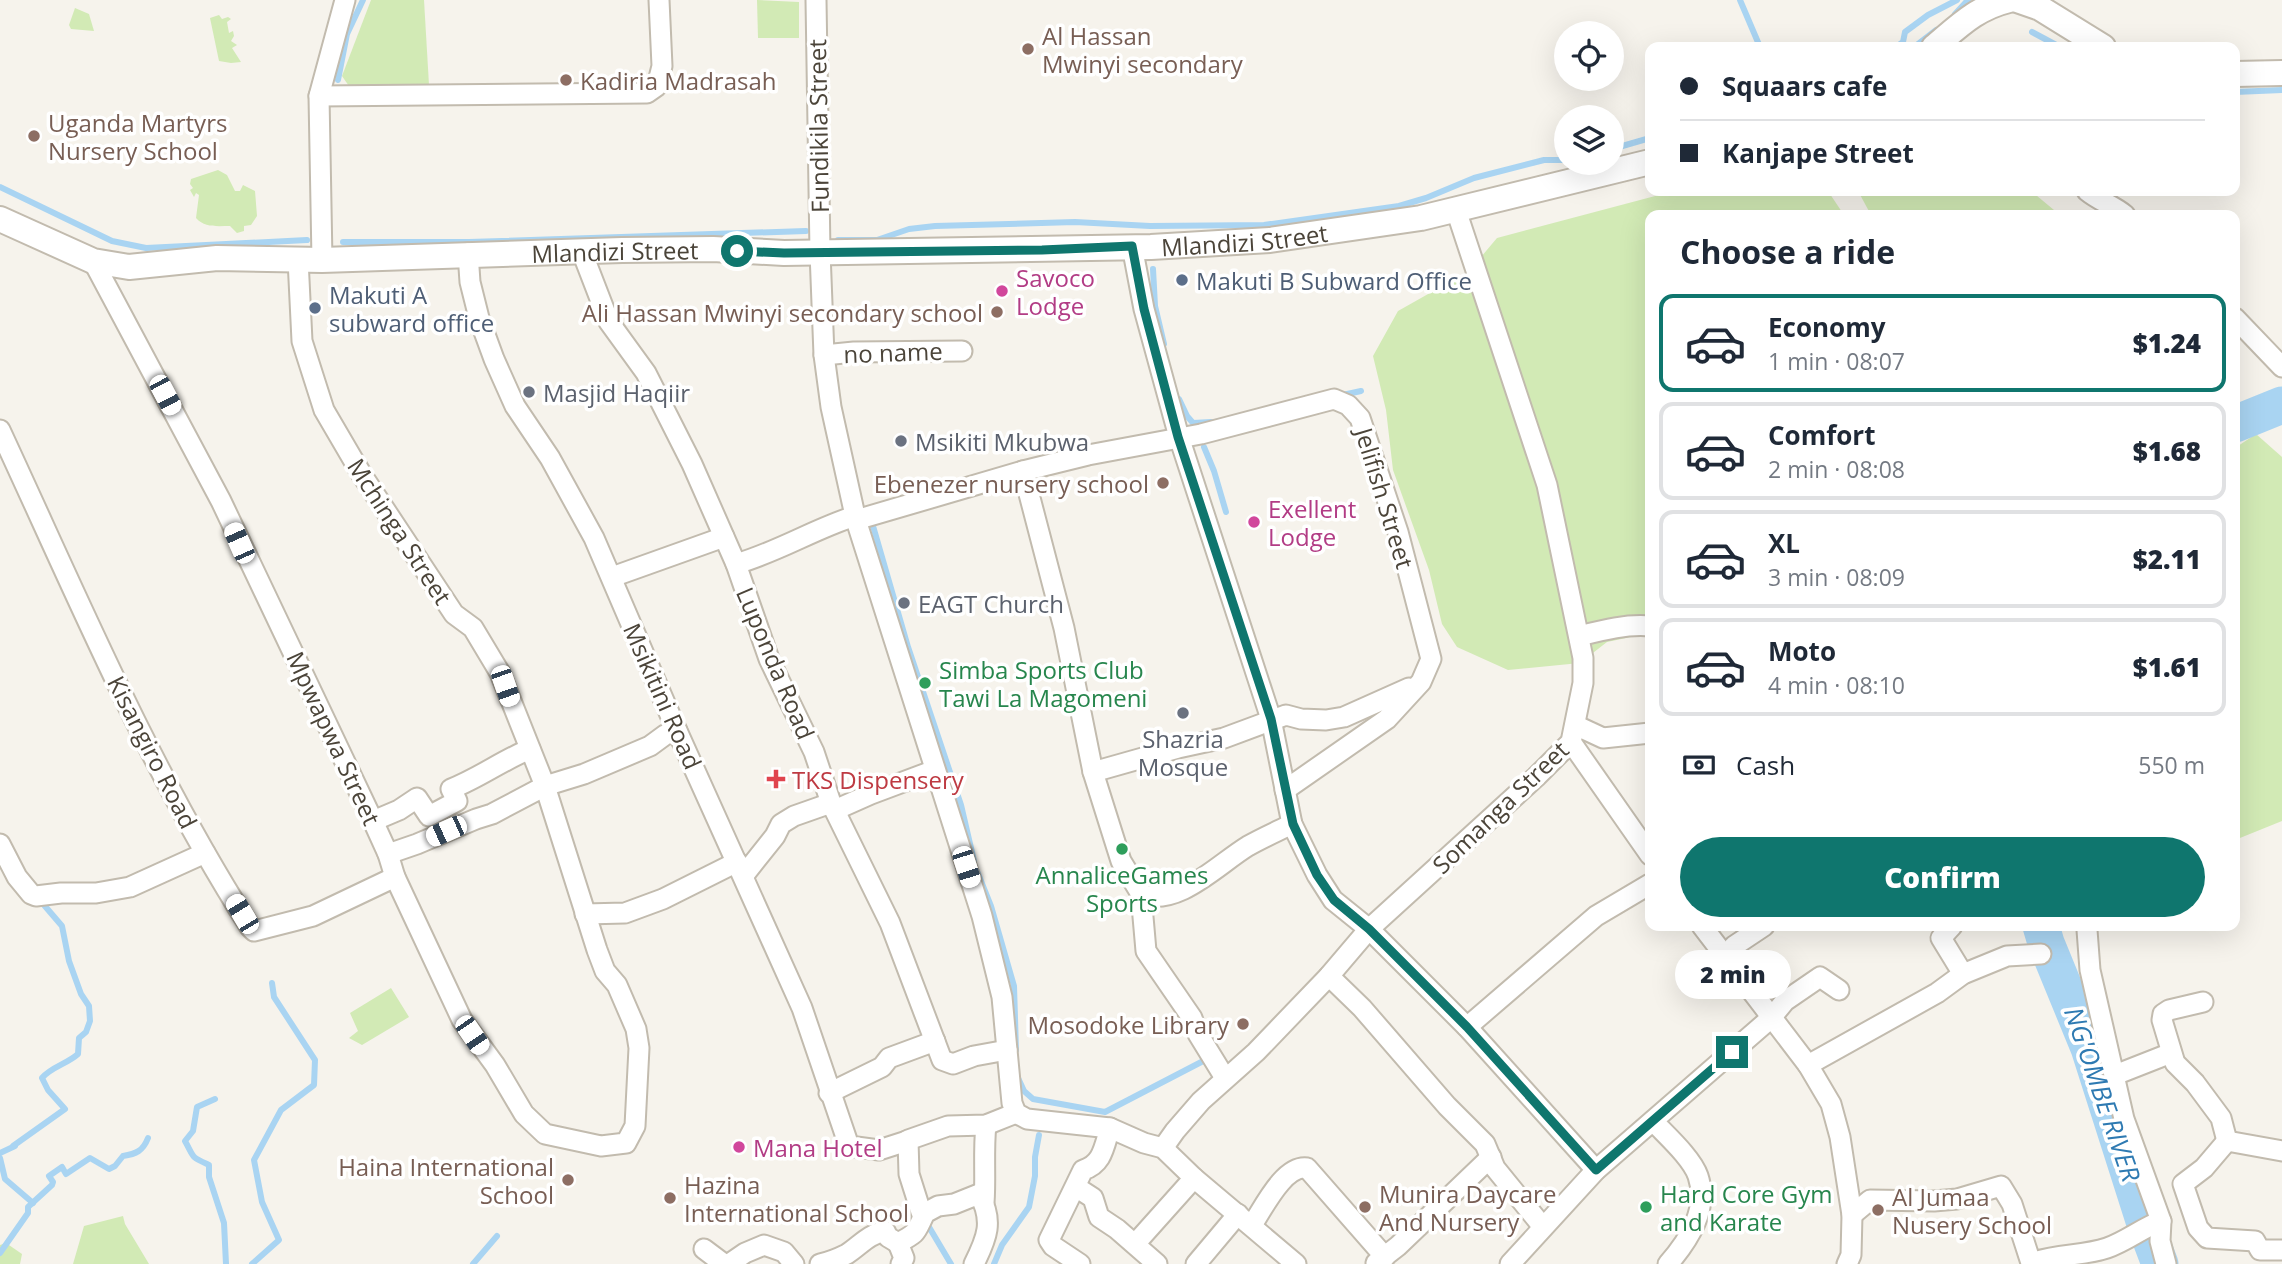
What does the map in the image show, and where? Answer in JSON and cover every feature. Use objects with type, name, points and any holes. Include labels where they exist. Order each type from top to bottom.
[{"type":"street","name":"Mchinga Street","points":[[344,0],[319,96],[310,260],[302,341],[324,410],[362,475],[454,614],[472,628],[500,673],[545,786],[605,971],[617,985],[636,1029],[639,1048],[635,1126],[626,1143]]},
{"type":"street","points":[[319,96],[647,93],[657,86],[662,66],[659,0]]},
{"type":"street","name":"Fundikila Street","points":[[816,0],[820,252],[824,355],[831,407],[856,518],[985,929],[1002,996],[1012,1103],[1016,1113]]},
{"type":"street","points":[[1940,42],[1974,13],[1989,4],[2009,0]]},
{"type":"street","points":[[2017,0],[2040,8],[2095,42]]},
{"type":"street","points":[[2240,74],[2282,73]]},
{"type":"street","name":"Mlandizi Street","points":[[0,219],[93,261],[128,267],[217,258],[310,260],[468,253],[713,249],[784,253],[1151,247],[1270,240],[1421,218],[1645,163]]},
{"type":"street","points":[[2093,196],[2117,210]]},
{"type":"street","name":"Somanga Street","points":[[1154,1145],[1256,1052],[1329,976],[1369,929],[1536,777],[1573,734],[1583,683],[1583,658],[1547,485],[1455,210]]},
{"type":"street","points":[[1132,246],[1144,309],[1178,437],[1271,719],[1293,824],[1325,889],[1467,1027],[1596,1170]]},
{"type":"street","name":"Luponda Road","points":[[582,252],[609,322],[646,373],[692,464],[736,564],[769,659],[814,752],[833,806],[890,923],[942,1060],[953,1064],[1007,1049]]},
{"type":"street","name":"Msikitini Road","points":[[468,253],[470,282],[479,318],[514,406],[550,458],[594,538],[677,731],[802,1008],[849,1146],[879,1150],[907,1141]]},
{"type":"street","name":"Mpwapwa Street","points":[[93,261],[221,501],[373,821],[395,877],[462,1020],[495,1065],[524,1114],[545,1134],[601,1146],[626,1143]]},
{"type":"street","points":[[2240,322],[2282,367]]},
{"type":"street","name":"no name","points":[[824,355],[855,352],[962,351]]},
{"type":"street","name":"Jelifish Street","points":[[736,564],[777,550],[831,524],[1023,471],[1201,434],[1334,400],[1348,405],[1360,418],[1398,532],[1431,659],[1421,682],[1387,719],[1285,790]]},
{"type":"street","name":"Kisangiro Road","points":[[0,430],[122,692],[205,853],[254,931],[313,916],[395,877]]},
{"type":"street","points":[[1023,471],[1064,628],[1093,772],[1121,861],[1141,894],[1146,951],[1192,1018],[1198,1034],[1225,1078]]},
{"type":"street","points":[[612,578],[724,537]]},
{"type":"street","points":[[1579,636],[1610,628],[1645,626]]},
{"type":"street","points":[[1093,772],[1224,738],[1286,715],[1301,719],[1326,720],[1344,717],[1421,682]]},
{"type":"street","points":[[388,854],[492,814],[545,786],[584,774],[650,746],[664,735],[677,731]]},
{"type":"street","points":[[1573,734],[1603,738],[1645,734]]},
{"type":"street","points":[[1573,734],[1645,847]]},
{"type":"street","points":[[373,821],[417,799],[429,816],[457,801],[451,789],[530,749]]},
{"type":"street","points":[[585,914],[625,913],[740,869],[775,836],[781,824],[794,816],[871,794],[935,770]]},
{"type":"street","points":[[1141,894],[1154,899],[1182,890],[1249,845],[1293,824]]},
{"type":"street","points":[[0,844],[17,877],[36,896],[96,893],[130,887],[205,853]]},
{"type":"street","points":[[1467,1027],[1596,916],[1645,887]]},
{"type":"street","points":[[1706,931],[1808,1065],[1831,1104],[1840,1138],[1852,1214],[1852,1245],[1847,1264]]},
{"type":"street","points":[[1731,965],[1734,946],[1756,931]]},
{"type":"street","points":[[1947,931],[1941,938],[1963,974]]},
{"type":"street","points":[[2087,931],[2091,970],[2124,1119],[2161,1221],[2160,1241],[2166,1264]]},
{"type":"street","points":[[1808,1065],[1937,993],[1963,974],[2007,956],[2041,954]]},
{"type":"street","points":[[1329,976],[1362,1008],[1425,1082],[1485,1144],[1495,1168],[1543,1227]]},
{"type":"street","points":[[1517,1261],[1543,1227],[1596,1170],[1771,1018],[1785,1001],[1820,977],[1839,990]]},
{"type":"street","points":[[2203,1002],[2169,1010],[2163,1014],[2162,1020],[2171,1045],[2171,1053],[2181,1070],[2195,1083],[2221,1118],[2227,1141]]},
{"type":"street","points":[[829,1093],[882,1067],[889,1058],[935,1041]]},
{"type":"street","points":[[2115,1075],[2171,1053]]},
{"type":"street","points":[[925,1213],[921,1212],[909,1174],[907,1141],[948,1126],[986,1125],[1016,1113],[1040,1122],[1110,1128],[1154,1145],[1245,1219],[1290,1262]]},
{"type":"street","points":[[1653,1121],[1678,1147],[1698,1174],[1701,1201],[1696,1224],[1682,1248],[1668,1264]]},
{"type":"street","points":[[984,1203],[983,1157],[986,1125]]},
{"type":"street","points":[[1080,1264],[1053,1246],[1049,1240],[1083,1170],[1099,1161],[1110,1128]]},
{"type":"street","points":[[2227,1141],[2282,1150]]},
{"type":"street","points":[[2227,1141],[2204,1168],[2183,1184],[2203,1235],[2207,1238],[2255,1241],[2258,1257],[2282,1250]]},
{"type":"street","points":[[1196,1264],[1245,1219],[1288,1173],[1299,1167],[1307,1167],[1380,1260],[1491,1157]]},
{"type":"street","points":[[1135,1244],[1194,1178]]},
{"type":"street","points":[[1852,1214],[1870,1200],[1934,1202],[1958,1199],[2001,1186],[2012,1204],[2032,1263],[2106,1248],[2161,1221]]},
{"type":"street","points":[[1076,1187],[1093,1198],[1099,1217],[1157,1264]]},
{"type":"street","points":[[898,1243],[916,1233],[925,1213],[938,1206],[954,1204],[979,1194],[989,1213],[984,1247],[974,1264]]},
{"type":"street","points":[[820,1264],[846,1254],[864,1239],[885,1231],[888,1237],[898,1243],[904,1258],[901,1264]]},
{"type":"street","points":[[704,1249],[726,1264],[764,1245],[784,1252],[794,1264]]},
{"type":"green space","points":[[371,0],[424,0],[429,85],[388,90],[351,89],[342,76]]},
{"type":"green space","points":[[757,0],[799,2],[799,38],[758,38]]},
{"type":"green space","points":[[75,8],[89,14],[94,31],[71,29],[69,25]]},
{"type":"green space","points":[[219,15],[222,19],[231,19],[227,22],[229,33],[233,31],[231,41],[237,45],[232,48],[241,62],[219,61],[210,18]]},
{"type":"green space","points":[[218,170],[227,175],[235,191],[240,191],[243,185],[255,191],[257,216],[251,225],[244,226],[244,231],[237,233],[230,226],[207,225],[196,218],[199,195],[196,193],[194,197],[190,190],[193,188],[191,179]]},
{"type":"green space","points":[[1655,196],[1831,196],[1841,210],[1645,210],[1645,634],[1607,642],[1580,663],[1508,670],[1457,647],[1442,624],[1429,570],[1393,470],[1386,410],[1373,356],[1398,311],[1460,276],[1487,274],[1481,257],[1497,238]]},
{"type":"green space","points":[[1861,196],[2037,196],[2054,210],[1868,210]]},
{"type":"green space","points":[[2256,434],[2282,457],[2282,821],[2240,838],[2240,445]]},
{"type":"green space","points":[[391,988],[409,1017],[362,1045],[349,1038],[358,1031],[350,1013]]},
{"type":"green space","points":[[123,1216],[149,1264],[73,1264],[84,1226]]},
{"type":"green space","points":[[6,1243],[22,1254],[20,1264],[0,1264],[0,1245]]},
{"type":"waterway","points":[[338,80],[347,34],[363,0]]},
{"type":"waterway","points":[[1740,0],[1758,42]]},
{"type":"waterway","points":[[1903,42],[1905,32],[1928,15],[1957,0]]},
{"type":"waterway","points":[[1955,14],[1968,0]]},
{"type":"waterway","points":[[1920,42],[1936,30]]},
{"type":"waterway","points":[[2032,32],[2051,42]]},
{"type":"waterway","points":[[2240,92],[2282,90]]},
{"type":"waterway","points":[[1624,146],[1645,139]]},
{"type":"waterway","points":[[838,240],[877,240],[909,229],[935,226],[1075,222],[1150,226],[1264,225],[1399,206],[1474,178],[1544,160],[1554,160]]},
{"type":"waterway","points":[[0,187],[112,241],[146,248],[307,240]]},
{"type":"waterway","points":[[343,242],[469,242],[806,231]]},
{"type":"waterway","points":[[1153,269],[1155,306],[1164,344]]},
{"type":"waterway","points":[[1338,396],[1361,391]]},
{"type":"waterway","points":[[1179,399],[1193,423],[1211,422]]},
{"type":"waterway","name":"NG'OMBE RIVER","points":[[2240,422],[2282,405]]},
{"type":"waterway","points":[[1204,447],[1226,512]]},
{"type":"waterway","points":[[871,519],[908,647],[961,805],[974,861]]},
{"type":"waterway","points":[[977,871],[991,906],[1014,986],[1016,1050]]},
{"type":"waterway","points":[[0,1153],[15,1146],[65,1109],[48,1090],[42,1078],[78,1054],[79,1038],[86,1032],[90,1021],[89,1006],[81,994],[69,961],[62,926],[44,905]]},
{"type":"waterway","name":"NG'OMBE RIVER","points":[[2042,931],[2089,1048],[2160,1264]]},
{"type":"waterway","points":[[252,1264],[279,1240],[262,1202],[254,1160],[281,1110],[314,1085],[315,1060],[274,997],[272,983]]},
{"type":"waterway","points":[[1018,1078],[1024,1091],[1033,1099],[1105,1112],[1209,1058]]},
{"type":"waterway","points":[[215,1099],[197,1107],[193,1131],[185,1141],[194,1156],[209,1165],[209,1177],[224,1223],[226,1264]]},
{"type":"waterway","points":[[994,1264],[1002,1245],[1029,1207],[1039,1135]]},
{"type":"waterway","points":[[0,1253],[28,1213],[28,1207],[52,1185],[49,1176],[62,1167],[66,1174],[90,1158],[109,1169],[123,1156],[138,1151],[148,1138]]},
{"type":"waterway","points":[[0,1158],[5,1179],[33,1203]]},
{"type":"waterway","points":[[929,1227],[951,1264]]},
{"type":"waterway","points":[[473,1264],[497,1236]]},
{"type":"place","name":"Al Hassan Mwinyi secondary","points":[[1028,49]]},
{"type":"place","name":"Kadiria Madrasah","points":[[566,80]]},
{"type":"place","name":"Uganda Martyrs Nursery School","points":[[34,136]]},
{"type":"place","name":"Makuti B Subward Office","points":[[1182,280]]},
{"type":"place","name":"Savoco Lodge","points":[[1002,291]]},
{"type":"place","name":"Makuti A subward office","points":[[315,308]]},
{"type":"place","name":"Ali Hassan Mwinyi secondary school","points":[[997,312]]},
{"type":"place","name":"Masjid Haqiir","points":[[529,392]]},
{"type":"place","name":"Msikiti Mkubwa","points":[[901,441]]},
{"type":"place","name":"Ebenezer nursery school","points":[[1163,483]]},
{"type":"place","name":"Exellent Lodge","points":[[1254,522]]},
{"type":"place","name":"EAGT Church","points":[[904,603]]},
{"type":"place","name":"Simba Sports Club Tawi La Magomeni","points":[[925,683]]},
{"type":"place","name":"Shazria Mosque","points":[[1183,713]]},
{"type":"place","name":"TKS Dispensery","points":[[776,779]]},
{"type":"place","name":"AnnaliceGames Sports","points":[[1122,849]]},
{"type":"place","name":"Mosodoke Library","points":[[1243,1024]]},
{"type":"place","name":"Mana Hotel","points":[[739,1147]]},
{"type":"place","name":"Haina International School","points":[[568,1180]]},
{"type":"place","name":"Hazina International School","points":[[670,1198]]},
{"type":"place","name":"Munira Daycare And Nursery","points":[[1365,1207]]},
{"type":"place","name":"Hard Core Gym and Karate","points":[[1646,1207]]},
{"type":"place","name":"Al Jumaa Nusery School","points":[[1878,1210]]},
{"type":"route","points":[[737,251],[784,253],[1042,250],[1132,246],[1144,309],[1178,437],[1271,719],[1293,824],[1325,889],[1467,1027],[1596,1170],[1732,1052]]}]
